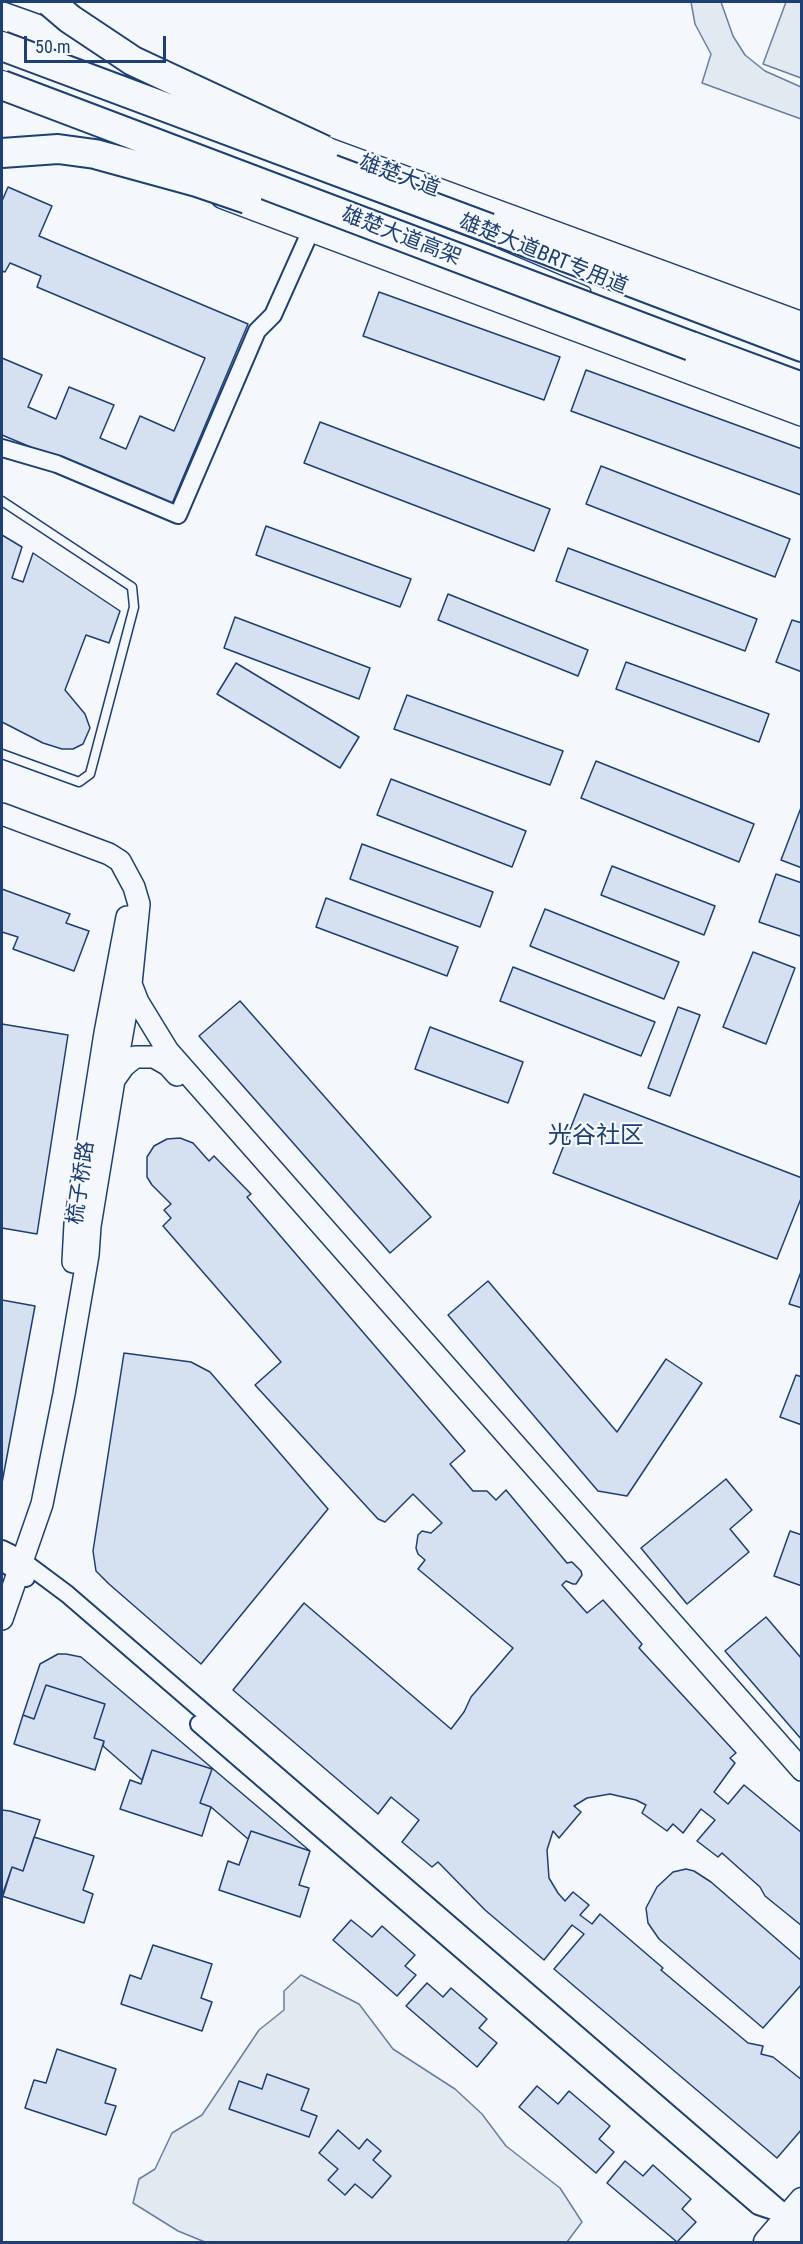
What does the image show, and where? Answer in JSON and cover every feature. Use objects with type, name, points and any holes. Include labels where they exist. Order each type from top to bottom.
[{"type":"highway","points":[[50,2],[70,19],[133,61],[490,225]]},
{"type":"highway","name":"雄楚大道高架","points":[[2,46],[490,225],[801,347]]},
{"type":"highway","name":"雄楚大道高架","points":[[2,85],[801,387]]},
{"type":"highway","points":[[2,153],[58,149],[95,154],[188,179],[691,346]]},
{"type":"main road","points":[[3,2],[47,32]]},
{"type":"main road","name":"雄楚大道","points":[[2,16],[47,32],[124,70],[490,225],[801,326]]},
{"type":"main road","points":[[6,121],[91,145],[801,412]]},
{"type":"main road","points":[[766,2242],[798,2219]]},
{"type":"main road","points":[[794,2242],[798,2219]]},
{"type":"street","points":[[2,448],[57,464],[178,515],[257,331],[273,315],[312,228]]},
{"type":"street","name":"梳子桥路","points":[[2,814],[109,854],[120,861],[134,887],[139,904],[131,984],[64,1394],[42,1504],[12,1562],[2,1619]]},
{"type":"street","name":"梳子桥路","points":[[2,826],[102,865],[113,874],[119,884],[128,909],[105,1033],[75,1224],[75,1252],[54,1391],[31,1501],[12,1562],[2,1614]]},
{"type":"street","points":[[131,984],[138,1002],[168,1050],[801,1770]]},
{"type":"street","points":[[114,1080],[124,1066],[135,1057],[154,1057],[168,1065],[801,1788]]},
{"type":"street","points":[[12,1562],[76,1602],[798,2219]]},
{"type":"lane","name":"雄楚大道BRT专用道","points":[[2,51],[490,225],[613,286]]},
{"type":"lane","name":"雄楚大道BRT专用道","points":[[2,65],[487,249],[594,295]]},
{"type":"lane","points":[[2,501],[132,586],[134,607],[90,774],[79,782],[2,754]]},
{"type":"shaded area","points":[[691,2],[721,2],[733,36],[745,55],[765,71],[801,87],[801,119],[702,83],[711,54],[695,24]]},
{"type":"shaded area","points":[[786,2],[801,2],[801,78],[763,64]]},
{"type":"shaded area","points":[[301,1975],[359,2004],[393,2049],[455,2089],[482,2114],[506,2146],[560,2188],[582,2222],[567,2242],[205,2242],[178,2231],[133,2203],[139,2179],[155,2169],[172,2133],[202,2115],[259,2030],[284,2010],[284,1991]]},
{"type":"building","points":[[8,187],[52,206],[39,236],[248,324],[171,506],[2,435],[2,358],[42,375],[28,407],[56,419],[69,387],[114,405],[100,438],[126,449],[140,416],[174,431],[205,358],[37,287],[41,276],[10,263],[5,272],[2,271],[2,201]]},
{"type":"building","points":[[379,292],[560,357],[544,400],[363,336]]},
{"type":"building","points":[[586,370],[802,449],[801,495],[571,411]]},
{"type":"building","points":[[320,422],[550,509],[534,551],[304,463]]},
{"type":"building","points":[[601,466],[790,539],[775,577],[586,504]]},
{"type":"building","points":[[266,526],[411,579],[400,607],[256,555]]},
{"type":"building","points":[[2,535],[22,547],[12,578],[23,582],[33,553],[120,611],[109,643],[86,635],[65,690],[85,714],[90,728],[83,744],[73,749],[62,749],[43,743],[2,722]]},
{"type":"building","points":[[568,548],[757,619],[745,651],[556,581]]},
{"type":"building","points":[[448,594],[588,650],[578,676],[438,620]]},
{"type":"building","points":[[235,617],[370,668],[359,699],[224,648]]},
{"type":"building","points":[[792,620],[802,623],[802,672],[776,662]]},
{"type":"building","points":[[626,662],[769,714],[759,742],[616,689]]},
{"type":"building","points":[[236,663],[359,737],[340,768],[217,694]]},
{"type":"building","points":[[407,695],[563,751],[550,785],[394,729]]},
{"type":"building","points":[[596,761],[754,824],[739,862],[581,798]]},
{"type":"building","points":[[391,779],[526,831],[512,867],[377,815]]},
{"type":"building","points":[[802,805],[802,868],[781,860]]},
{"type":"building","points":[[362,844],[493,892],[480,927],[350,879]]},
{"type":"building","points":[[612,866],[715,906],[704,935],[601,895]]},
{"type":"building","points":[[776,874],[802,883],[802,931],[800,936],[759,922]]},
{"type":"building","points":[[2,889],[70,914],[66,923],[89,931],[74,971],[13,949],[18,937],[2,932]]},
{"type":"building","points":[[326,898],[458,947],[447,976],[316,927]]},
{"type":"building","points":[[545,909],[679,962],[664,999],[530,946]]},
{"type":"building","points":[[753,952],[795,968],[766,1044],[723,1027]]},
{"type":"building","points":[[513,967],[655,1022],[641,1056],[500,1001]]},
{"type":"building","points":[[240,1001],[431,1217],[390,1253],[199,1036]]},
{"type":"building","points":[[678,1007],[700,1015],[670,1096],[648,1088]]},
{"type":"building","points":[[2,1024],[68,1035],[37,1234],[2,1228]]},
{"type":"building","points":[[430,1027],[523,1062],[508,1103],[415,1069]]},
{"type":"building","points":[[584,1094],[802,1178],[802,1196],[777,1259],[553,1173]]},
{"type":"building","points":[[180,1138],[193,1143],[209,1161],[214,1156],[251,1194],[247,1197],[465,1451],[450,1464],[473,1491],[487,1491],[496,1500],[506,1490],[567,1563],[572,1562],[581,1571],[582,1575],[576,1584],[566,1581],[562,1585],[587,1613],[603,1600],[642,1644],[639,1648],[736,1753],[730,1758],[735,1763],[714,1792],[728,1804],[744,1785],[802,1833],[802,1926],[765,1896],[760,1887],[722,1853],[718,1857],[697,1841],[715,1820],[701,1809],[683,1833],[673,1824],[667,1831],[642,1813],[646,1805],[636,1800],[610,1794],[587,1798],[574,1806],[581,1812],[559,1838],[553,1831],[547,1850],[549,1878],[558,1893],[565,1901],[573,1892],[589,1905],[580,1915],[592,1924],[600,1914],[663,1968],[661,1970],[748,2043],[763,2046],[761,2054],[773,2057],[802,2080],[802,2129],[777,2158],[554,1969],[584,1934],[572,1925],[544,1960],[485,1910],[438,1862],[432,1867],[402,1842],[419,1820],[391,1797],[378,1814],[233,1690],[304,1603],[451,1729],[464,1712],[471,1697],[513,1648],[418,1569],[425,1560],[418,1554],[416,1548],[418,1535],[422,1531],[431,1533],[442,1523],[413,1494],[385,1522],[378,1519],[255,1385],[281,1362],[163,1226],[171,1218],[164,1210],[171,1204],[147,1177],[147,1157],[154,1146],[167,1139]]},
{"type":"building","points":[[802,1269],[802,1308],[789,1304]]},
{"type":"building","points":[[488,1281],[617,1432],[666,1359],[702,1383],[627,1496],[598,1491],[448,1315]]},
{"type":"building","points":[[2,1300],[35,1306],[2,1483]]},
{"type":"building","points":[[124,1353],[191,1362],[210,1372],[328,1509],[201,1664],[96,1571],[93,1551]]},
{"type":"building","points":[[796,1375],[802,1377],[802,1425],[780,1417]]},
{"type":"building","points":[[726,1479],[752,1510],[730,1529],[749,1552],[687,1604],[641,1548]]},
{"type":"building","points":[[790,1531],[802,1535],[802,1586],[774,1576]]},
{"type":"building","points":[[766,1617],[802,1659],[802,1740],[725,1651]]},
{"type":"building","points":[[58,1654],[81,1657],[310,1851],[251,1831],[248,1839],[211,1807],[200,1803],[212,1769],[152,1750],[142,1780],[103,1746],[104,1741],[94,1738],[105,1704],[46,1685],[34,1719],[23,1715],[40,1664]]},
{"type":"building","points":[[46,1685],[105,1704],[94,1738],[104,1741],[95,1770],[14,1744],[23,1715],[34,1719]]},
{"type":"building","points":[[152,1750],[212,1769],[200,1803],[211,1807],[202,1836],[120,1809],[130,1780],[141,1784]]},
{"type":"building","points":[[2,1810],[40,1820],[23,1871],[12,1867],[2,1899]]},
{"type":"building","points":[[251,1831],[310,1851],[299,1885],[309,1888],[300,1917],[219,1890],[228,1861],[239,1865]]},
{"type":"building","points":[[34,1837],[94,1856],[83,1890],[93,1894],[84,1923],[2,1896],[12,1867],[23,1871]]},
{"type":"building","points":[[686,1869],[694,1871],[711,1882],[802,1961],[802,1984],[763,2028],[659,1939],[648,1923],[646,1908],[657,1887],[673,1872]]},
{"type":"building","points":[[351,1920],[372,1937],[382,1926],[415,1955],[405,1966],[416,1975],[397,1996],[333,1940]]},
{"type":"building","points":[[153,1945],[212,1964],[201,1998],[212,2002],[202,2031],[121,2004],[130,1975],[141,1979]]},
{"type":"building","points":[[427,1983],[443,1997],[451,1988],[487,2019],[479,2028],[497,2043],[477,2067],[406,2006]]},
{"type":"building","points":[[57,2049],[116,2069],[105,2103],[116,2106],[106,2135],[25,2108],[34,2080],[46,2083]]},
{"type":"building","points":[[267,2074],[309,2089],[301,2110],[317,2116],[309,2137],[229,2109],[239,2081],[262,2089]]},
{"type":"building","points":[[537,2086],[558,2104],[569,2091],[610,2126],[599,2139],[614,2152],[596,2173],[519,2107]]},
{"type":"building","points":[[338,2130],[359,2149],[367,2139],[381,2151],[373,2160],[391,2176],[372,2198],[355,2184],[345,2195],[328,2180],[338,2169],[319,2153]]},
{"type":"building","points":[[625,2161],[643,2176],[653,2165],[691,2199],[682,2209],[696,2222],[677,2242],[607,2183]]},
{"type":"district","name":"光谷社区","points":[[596,1137]]}]
